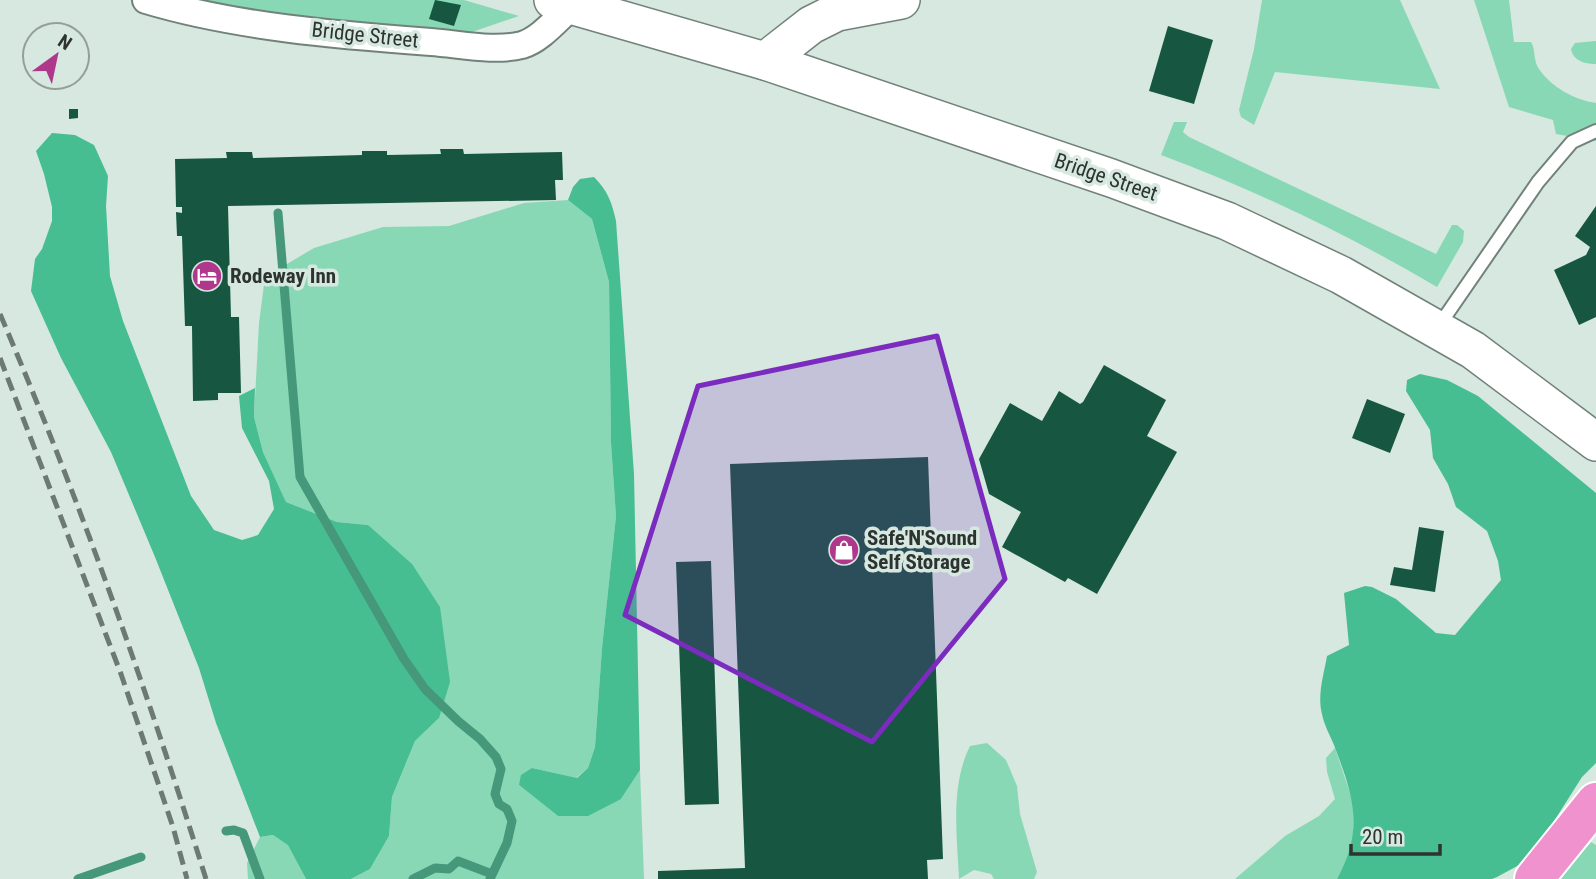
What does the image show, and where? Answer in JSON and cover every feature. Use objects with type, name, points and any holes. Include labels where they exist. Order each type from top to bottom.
[{"type":"highway","points":[[1534,879],[1596,802]]},
{"type":"main road","points":[[765,61],[811,25],[837,12],[901,0]]},
{"type":"main road","name":"Bridge Street","points":[[563,3],[765,61],[1111,178],[1227,221],[1341,275],[1473,350],[1596,442]]},
{"type":"street","name":"Bridge Street","points":[[146,0],[197,12],[304,29],[504,47],[529,42],[563,3]]},
{"type":"lane","points":[[1436,329],[1538,182],[1573,142],[1596,131]]},
{"type":"highlighted area","points":[[937,336],[1005,579],[872,742],[625,615],[698,386]]},
{"type":"green space","points":[[202,0],[464,0],[519,16],[463,35],[238,11]]},
{"type":"green space","points":[[1262,0],[1400,0],[1440,89],[1275,72],[1254,125],[1241,117],[1239,110],[1254,49]]},
{"type":"green space","points":[[1474,0],[1509,0],[1514,42],[1531,42],[1537,66],[1557,87],[1572,96],[1596,103],[1596,141],[1556,134],[1553,120],[1509,107]]},
{"type":"green space","points":[[1596,41],[1596,64],[1580,61],[1572,53],[1571,49],[1575,43]]},
{"type":"green space","points":[[1174,122],[1187,122],[1183,132],[1189,137],[1436,254],[1452,225],[1457,225],[1464,231],[1463,242],[1437,287],[1302,215],[1161,155]]},
{"type":"green space","points":[[52,133],[75,135],[94,145],[108,176],[106,206],[110,276],[123,321],[191,496],[214,530],[242,540],[258,535],[274,509],[269,481],[242,428],[239,396],[255,388],[254,417],[263,452],[286,502],[337,522],[368,525],[412,564],[440,607],[450,682],[439,718],[415,741],[392,797],[389,836],[370,869],[351,879],[306,879],[288,845],[273,835],[260,837],[216,723],[199,668],[111,452],[61,358],[31,291],[35,259],[42,249],[52,221],[52,207],[36,151]]},
{"type":"green space","points":[[594,177],[609,198],[616,221],[634,474],[640,770],[621,799],[588,816],[558,816],[519,785],[521,775],[532,768],[577,778],[588,768],[595,747],[616,516],[611,443],[609,282],[592,219],[568,200],[573,187],[580,179]]},
{"type":"green space","points":[[568,200],[592,219],[609,282],[611,443],[616,516],[595,747],[588,768],[576,778],[532,768],[519,785],[558,816],[621,799],[640,770],[644,879],[351,879],[370,869],[389,836],[392,797],[415,741],[439,718],[368,525],[337,522],[286,502],[263,452],[254,417],[259,323],[265,277],[314,248],[383,227],[449,226],[524,203]]},
{"type":"green space","points":[[1420,374],[1447,380],[1478,396],[1596,493],[1596,763],[1582,777],[1530,859],[1497,877],[1337,879],[1351,844],[1353,812],[1351,796],[1323,718],[1320,699],[1327,656],[1349,645],[1344,593],[1365,586],[1372,587],[1396,599],[1436,633],[1455,635],[1501,580],[1498,561],[1487,531],[1456,507],[1448,484],[1433,458],[1430,430],[1406,391],[1407,380]]},
{"type":"green space","points":[[987,743],[1006,760],[1017,786],[1020,814],[1037,872],[1034,879],[994,879],[991,874],[974,870],[959,879],[956,811],[960,778],[970,746]]},
{"type":"green space","points":[[1335,748],[1354,805],[1353,843],[1337,879],[1235,879],[1285,836],[1319,816],[1335,799],[1326,758]]},
{"type":"green space","points":[[273,835],[288,844],[306,879],[248,879],[247,863],[260,837]]},
{"type":"green space","points":[[1591,842],[1596,845],[1596,879],[1558,879]]},
{"type":"building","points":[[435,0],[461,5],[454,26],[429,19]]},
{"type":"building","points":[[1168,26],[1213,40],[1194,104],[1149,91]]},
{"type":"building","points":[[69,109],[78,109],[78,118],[69,119]]},
{"type":"building","name":"Rodeway Inn","points":[[440,149],[463,149],[464,154],[562,152],[563,180],[555,180],[556,200],[228,206],[231,317],[239,317],[241,393],[218,393],[218,400],[193,401],[192,326],[185,326],[182,236],[177,236],[176,212],[182,213],[182,207],[176,207],[175,159],[227,158],[226,152],[252,152],[253,158],[362,155],[362,151],[387,151],[387,155],[441,154]]},
{"type":"building","points":[[1596,206],[1596,317],[1579,325],[1554,270],[1586,255],[1590,247],[1575,236]]},
{"type":"building","points":[[1104,365],[1166,400],[1147,436],[1177,452],[1097,594],[1068,578],[1065,582],[1002,547],[1021,512],[989,494],[979,459],[1010,403],[1042,421],[1059,391],[1080,404],[1083,402]]},
{"type":"building","points":[[1367,399],[1405,414],[1390,453],[1352,438]]},
{"type":"building","points":[[928,457],[943,859],[927,860],[928,879],[658,879],[658,871],[745,868],[730,464]]},
{"type":"building","points":[[1419,527],[1444,531],[1435,592],[1390,585],[1394,567],[1412,570]]},
{"type":"building","points":[[711,561],[719,804],[685,805],[676,562]]},
{"type":"waterway","points":[[278,213],[300,477],[404,659],[425,689],[496,757],[501,769],[495,794],[499,804],[507,809],[512,821],[507,843],[490,879]]},
{"type":"waterway","points":[[226,831],[243,833],[260,879]]},
{"type":"waterway","points":[[78,879],[141,857]]},
{"type":"waterway","points":[[413,879],[435,868],[449,869],[458,861],[492,874]]},
{"type":"railway","points":[[0,314],[57,453],[110,594],[206,879]]},
{"type":"railway","points":[[0,358],[121,674],[173,827],[187,879]]},
{"type":"place","name":"Rodeway Inn","points":[[207,276]]},
{"type":"place","name":"Safe'N'Sound Self Storage","points":[[844,550]]}]
